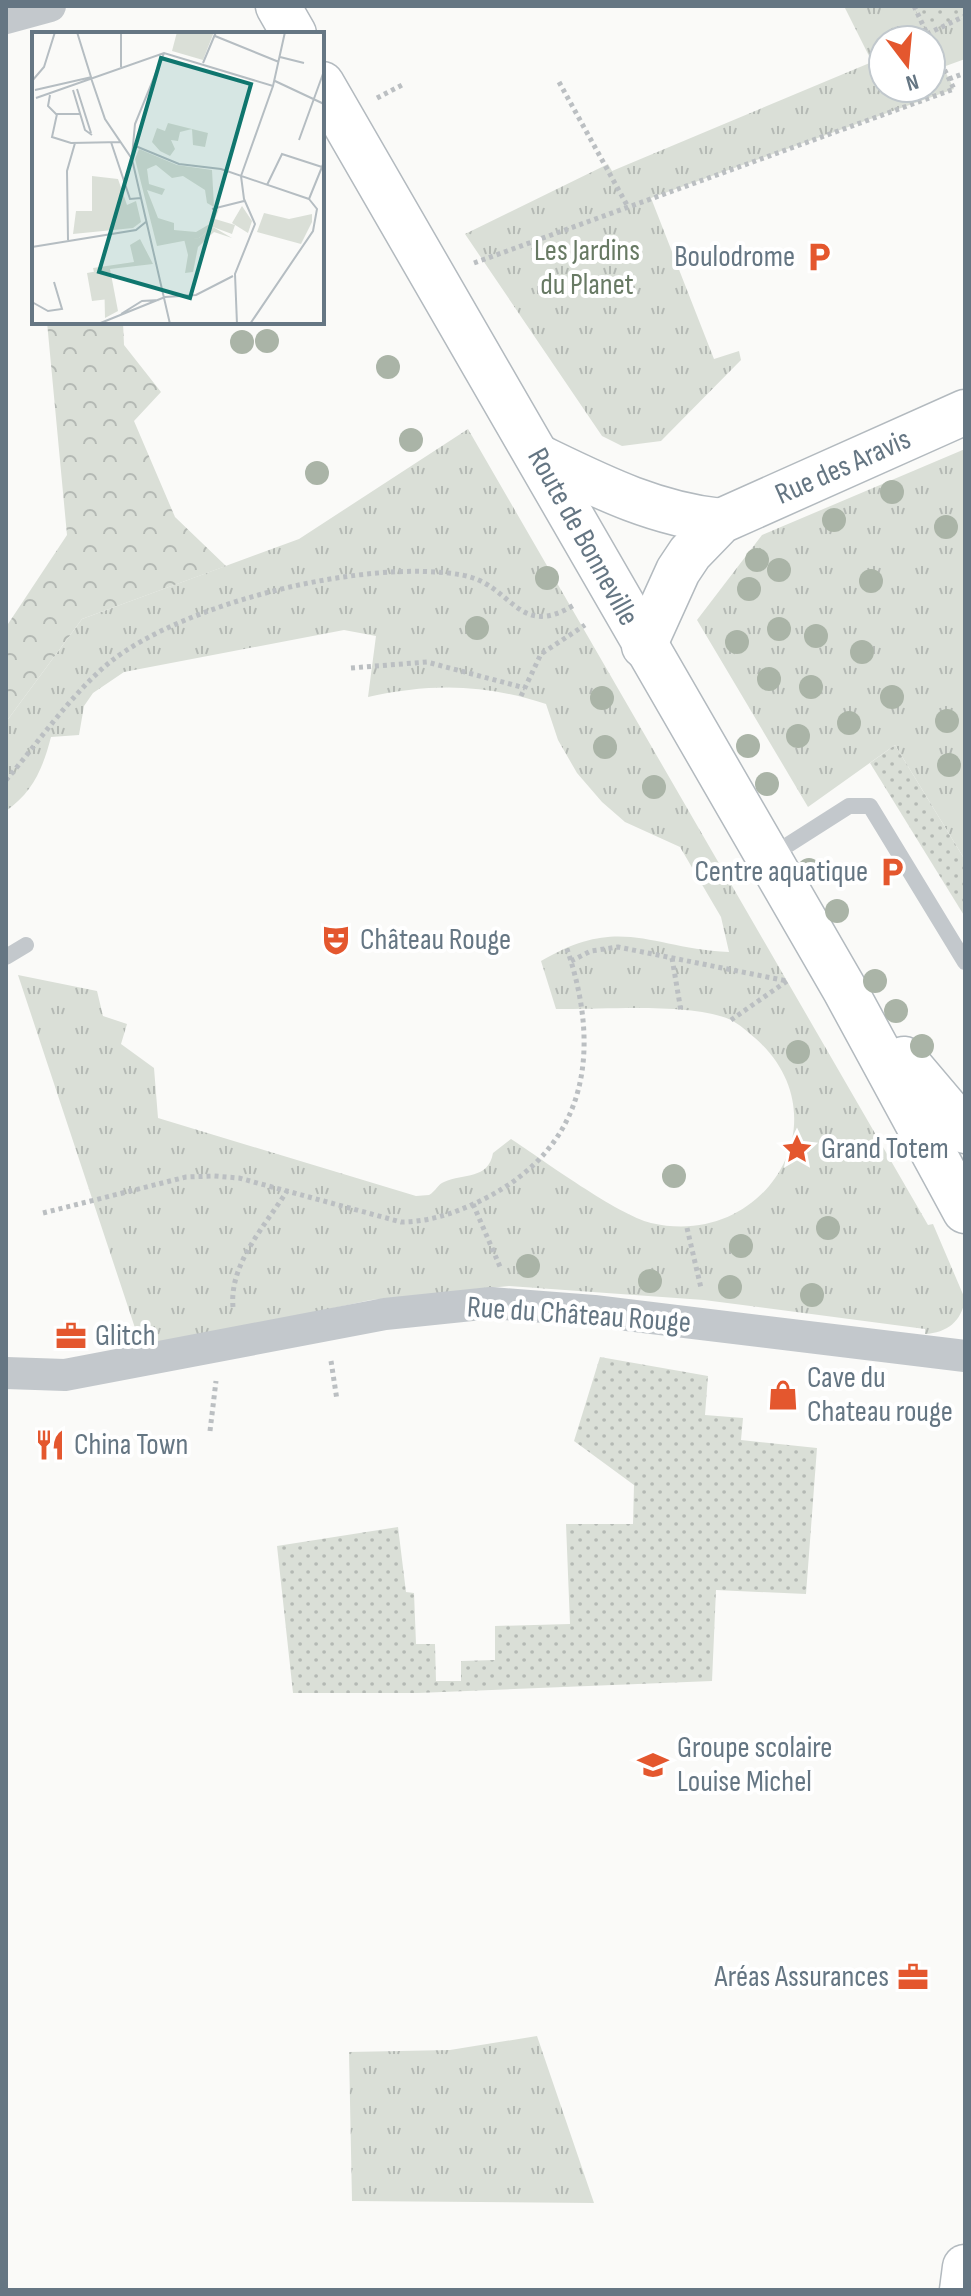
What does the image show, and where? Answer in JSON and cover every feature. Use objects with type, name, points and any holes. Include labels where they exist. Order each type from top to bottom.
[{"type":"main road","points":[[278,6],[293,32]]},
{"type":"main road","name":"Route de Bonneville","points":[[324,87],[845,990],[965,1211]]},
{"type":"main road","name":"Rue des Aravis","points":[[644,646],[678,571],[690,553],[721,521],[965,412]]},
{"type":"main road","points":[[539,457],[629,501],[679,516],[721,521]]},
{"type":"main road","name":"Route de Bonneville","points":[[845,990],[965,1131]]},
{"type":"main road","points":[[962,2290],[965,2267]]},
{"type":"street","points":[[6,18],[50,6]]},
{"type":"street","name":"Rue du Château Rouge","points":[[6,1373],[65,1375],[236,1339],[456,1305],[516,1304],[965,1356]]},
{"type":"lane","points":[[767,858],[849,806],[870,806],[965,962]]},
{"type":"lane","points":[[6,957],[26,945]]},
{"type":"path","points":[[947,27],[965,16]]},
{"type":"path","points":[[949,79],[965,73]]},
{"type":"path","points":[[482,260],[954,89],[947,75]]},
{"type":"path","points":[[559,82],[628,207]]},
{"type":"path","points":[[6,780],[104,668],[156,632],[189,617],[334,578],[405,571],[473,578],[531,615],[544,619],[615,592]]},
{"type":"path","points":[[521,696],[541,654],[615,592]]},
{"type":"path","points":[[351,668],[427,662],[525,688]]},
{"type":"path","points":[[43,1213],[186,1177],[239,1178],[401,1222],[429,1220],[473,1204],[504,1188],[541,1158],[572,1109],[583,1073],[586,1034],[566,946]]},
{"type":"path","points":[[571,961],[610,947],[787,981]]},
{"type":"path","points":[[672,958],[681,1011]]},
{"type":"path","points":[[731,1020],[776,988]]},
{"type":"path","points":[[236,1339],[232,1298],[236,1275],[287,1191]]},
{"type":"path","points":[[473,1204],[516,1304]]},
{"type":"path","points":[[687,1228],[709,1324]]},
{"type":"green space","name":"Les Jardins du Planet","points":[[844,6],[914,6],[923,24],[867,24],[867,52]]},
{"type":"green space","points":[[914,6],[965,6],[965,16],[947,25],[922,24]]},
{"type":"green space","name":"Les Jardins du Planet","points":[[965,16],[965,59],[947,66],[947,24]]},
{"type":"green space","name":"Les Jardins du Planet","points":[[867,64],[867,104],[912,104],[651,198],[714,359],[739,351],[741,360],[661,441],[622,446],[602,436],[465,234],[608,164],[612,171]]},
{"type":"green space","name":"Les Jardins du Planet","points":[[947,75],[954,89],[947,92]]},
{"type":"green space","points":[[47,324],[123,324],[124,345],[161,392],[134,421],[175,517],[226,566],[82,619],[6,722],[6,627],[67,535]]},
{"type":"green space","points":[[468,429],[928,1225],[933,1224],[965,1299],[961,1314],[947,1328],[925,1334],[925,1329],[704,1300],[509,1286],[371,1300],[160,1345],[139,1340],[18,975],[97,991],[103,1016],[127,1024],[121,1044],[154,1068],[158,1118],[416,1196],[429,1195],[444,1182],[481,1172],[493,1153],[511,1139],[637,1218],[651,1223],[692,1226],[728,1217],[758,1197],[780,1171],[792,1139],[793,1104],[781,1070],[755,1038],[731,1020],[714,1014],[670,1009],[556,1009],[541,961],[593,939],[635,937],[729,952],[721,917],[680,847],[625,822],[602,802],[577,773],[558,740],[546,704],[501,692],[458,688],[414,689],[368,697],[376,636],[344,630],[124,672],[93,693],[84,706],[79,735],[51,737],[36,778],[23,796],[6,811],[6,722],[82,619],[299,539]]},
{"type":"green space","points":[[965,449],[965,860],[895,745],[808,807],[697,620],[762,535]]},
{"type":"green space","points":[[895,745],[965,860],[965,917],[870,763]]},
{"type":"green space","points":[[600,1357],[708,1376],[705,1415],[743,1418],[741,1440],[817,1448],[806,1594],[716,1590],[712,1681],[418,1693],[293,1693],[277,1546],[398,1527],[406,1592],[414,1593],[416,1644],[435,1644],[436,1681],[461,1681],[461,1661],[495,1660],[495,1626],[570,1624],[566,1524],[633,1524],[634,1485],[574,1441]]},
{"type":"green space","points":[[537,2036],[594,2203],[352,2201],[349,2052],[450,2050]]},
{"type":"place","name":"Boulodrome","points":[[819,257]]},
{"type":"place","name":"Centre aquatique","points":[[892,872]]},
{"type":"place","name":"Château Rouge","points":[[336,940]]},
{"type":"place","name":"Grand Totem","points":[[797,1149]]},
{"type":"place","name":"Glitch","points":[[71,1336]]},
{"type":"place","name":"Cave du Chateau rouge","points":[[783,1395]]},
{"type":"place","name":"China Town","points":[[50,1445]]},
{"type":"place","name":"Groupe scolaire Louise Michel","points":[[653,1765]]},
{"type":"place","name":"Aréas Assurances","points":[[913,1977]]}]
